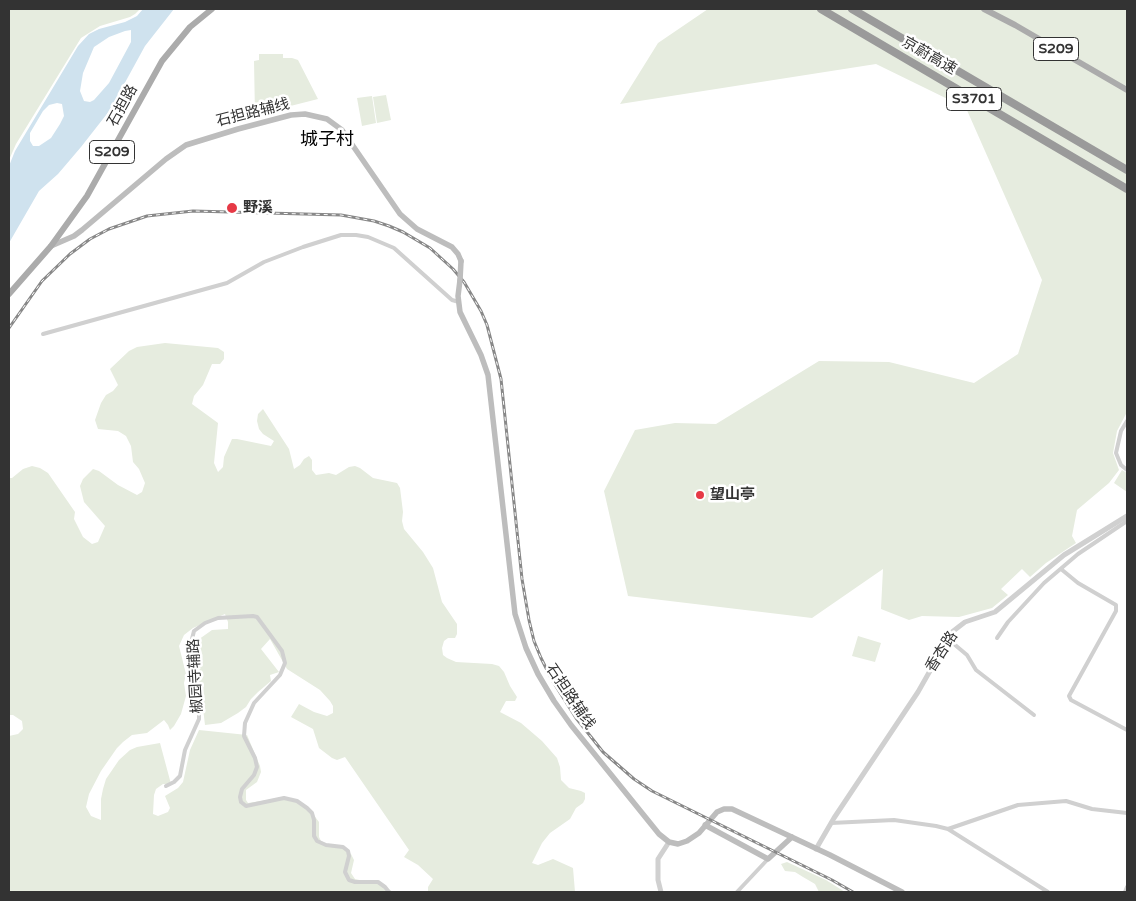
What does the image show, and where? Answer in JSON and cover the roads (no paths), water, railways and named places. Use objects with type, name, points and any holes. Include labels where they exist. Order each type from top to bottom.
[{"type":"highway","name":"京蔚高速","points":[[821,9],[1127,189]]},
{"type":"highway","name":"京蔚高速","points":[[852,9],[1127,170]]},
{"type":"main road","name":"石担路","points":[[9,294],[51,246],[87,196],[162,61],[190,27],[212,9]]},
{"type":"main road","name":"S209","points":[[984,9],[1127,90]]},
{"type":"main road","name":"石担路辅线","points":[[51,246],[74,236],[166,159],[186,145],[291,115],[305,114],[327,119],[342,130],[400,214],[417,229],[452,247],[458,254],[461,261],[460,312],[481,354],[488,375],[511,587],[515,614],[526,648],[554,702],[659,834],[669,842]]},
{"type":"main road","points":[[669,842],[678,844],[687,841],[699,833],[717,812],[724,809],[732,809],[902,892]]},
{"type":"main road","points":[[706,825],[768,859],[792,837]]},
{"type":"street","points":[[43,334],[227,283],[264,262],[341,235],[368,237],[394,248],[452,300],[459,302]]},
{"type":"street","points":[[1127,421],[1121,431],[1116,454],[1121,465],[1127,470]]},
{"type":"street","points":[[997,638],[1008,622],[1044,583],[1078,554],[1127,518]]},
{"type":"street","name":"香杏路","points":[[816,849],[831,823],[918,692],[952,632],[965,622],[995,612],[1064,555],[1127,518]]},
{"type":"street","points":[[1061,569],[1078,583],[1116,605],[1116,611],[1069,696],[1071,700],[1127,730]]},
{"type":"street","name":"椒园寺辅路","points":[[166,786],[180,776],[185,750],[199,718],[199,690],[192,639],[194,631],[205,623],[218,618],[253,616],[257,618],[282,651],[285,663],[280,675],[254,703],[245,723],[244,736],[257,766],[254,775],[242,788],[240,802],[246,806],[284,798],[297,801],[312,813],[314,836],[317,841],[326,845],[343,847],[348,851],[349,856],[345,872],[349,880],[356,882],[378,882],[389,892]]},
{"type":"street","points":[[948,639],[967,656],[976,670],[1034,716]]},
{"type":"street","points":[[948,829],[1018,805],[1066,801],[1092,809],[1127,813]]},
{"type":"street","points":[[831,823],[894,820],[948,829],[1048,892]]},
{"type":"street","points":[[661,892],[658,880],[658,859],[669,842]]},
{"type":"street","points":[[737,892],[768,859]]},
{"type":"street","points":[[1126,892],[1127,887]]},
{"type":"water","points":[[143,9],[174,9],[145,46],[110,110],[58,174],[39,191],[9,243],[9,166],[15,151],[78,46],[89,34],[137,16]],"holes":[[[131,30],[131,42],[109,83],[94,100],[90,102],[84,101],[80,91],[83,73],[94,47],[109,37]],[[62,104],[64,116],[60,124],[51,138],[39,146],[33,146],[30,141],[30,133],[43,111],[49,105]]]},
{"type":"railway","points":[[9,328],[42,281],[70,254],[90,239],[109,229],[147,216],[193,211],[341,215],[374,221],[389,226],[430,248],[464,282],[487,325],[501,379],[522,579],[529,620],[534,641],[541,658],[552,680],[576,718],[603,752],[634,779],[652,791],[853,892]]},
{"type":"place","name":"野溪","points":[[232,208]]},
{"type":"place","name":"望山亭","points":[[700,495]]},
{"type":"district","name":"城子村","points":[[327,140]]}]
